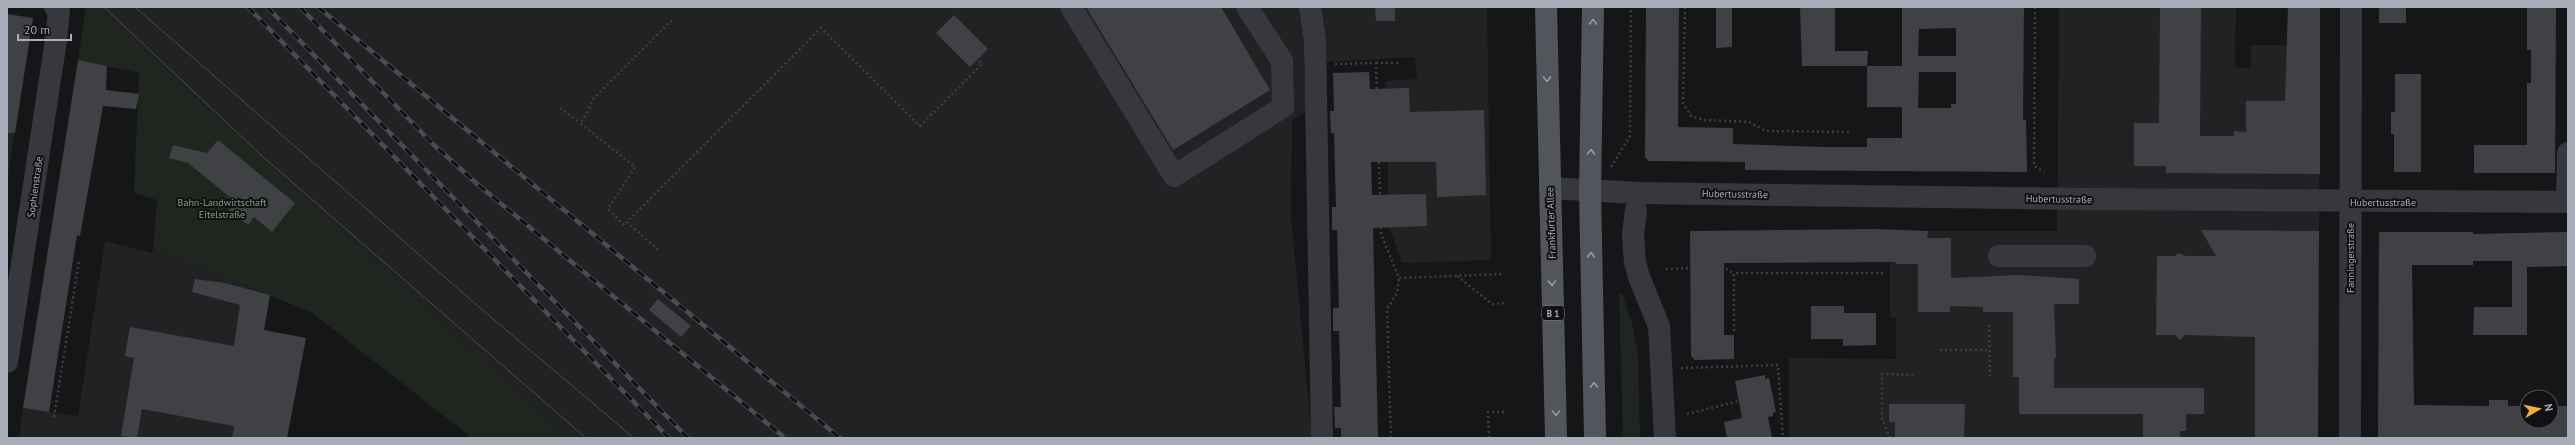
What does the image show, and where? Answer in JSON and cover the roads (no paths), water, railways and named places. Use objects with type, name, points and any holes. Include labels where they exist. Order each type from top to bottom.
[{"type":"main road","name":"Frankfurter Allee","points":[[1546,7],[1556,438]]},
{"type":"main road","points":[[1593,7],[1590,191],[1595,438]]},
{"type":"street","points":[[1070,7],[1174,176],[1283,107],[1282,61],[1247,7]]},
{"type":"street","points":[[1310,7],[1315,64],[1322,438]]},
{"type":"street","name":"Fanningerstraße","points":[[2350,438],[2351,7]]},
{"type":"street","name":"Sophienstraße","points":[[7,362],[14,279],[57,9]]},
{"type":"street","points":[[2568,153],[2568,202]]},
{"type":"street","name":"Hubertusstraße","points":[[1550,188],[1590,191],[2053,199],[2350,202],[2568,202]]},
{"type":"street","points":[[1636,210],[1633,235],[1635,262],[1639,277],[1659,326],[1665,438]]},
{"type":"street","points":[[1999,256],[2085,256]]},
{"type":"tram line","points":[[104,7],[262,156],[586,438]]},
{"type":"tram line","points":[[135,7],[486,313],[634,438]]},
{"type":"railway","points":[[248,7],[669,438]]},
{"type":"railway","points":[[267,7],[688,438]]},
{"type":"railway","points":[[300,7],[433,144],[476,183],[785,438]]},
{"type":"railway","points":[[318,7],[840,438]]},
{"type":"park label","name":"Bahn-Landwirtschaft Eitelstraße","points":[[222,208]]}]
